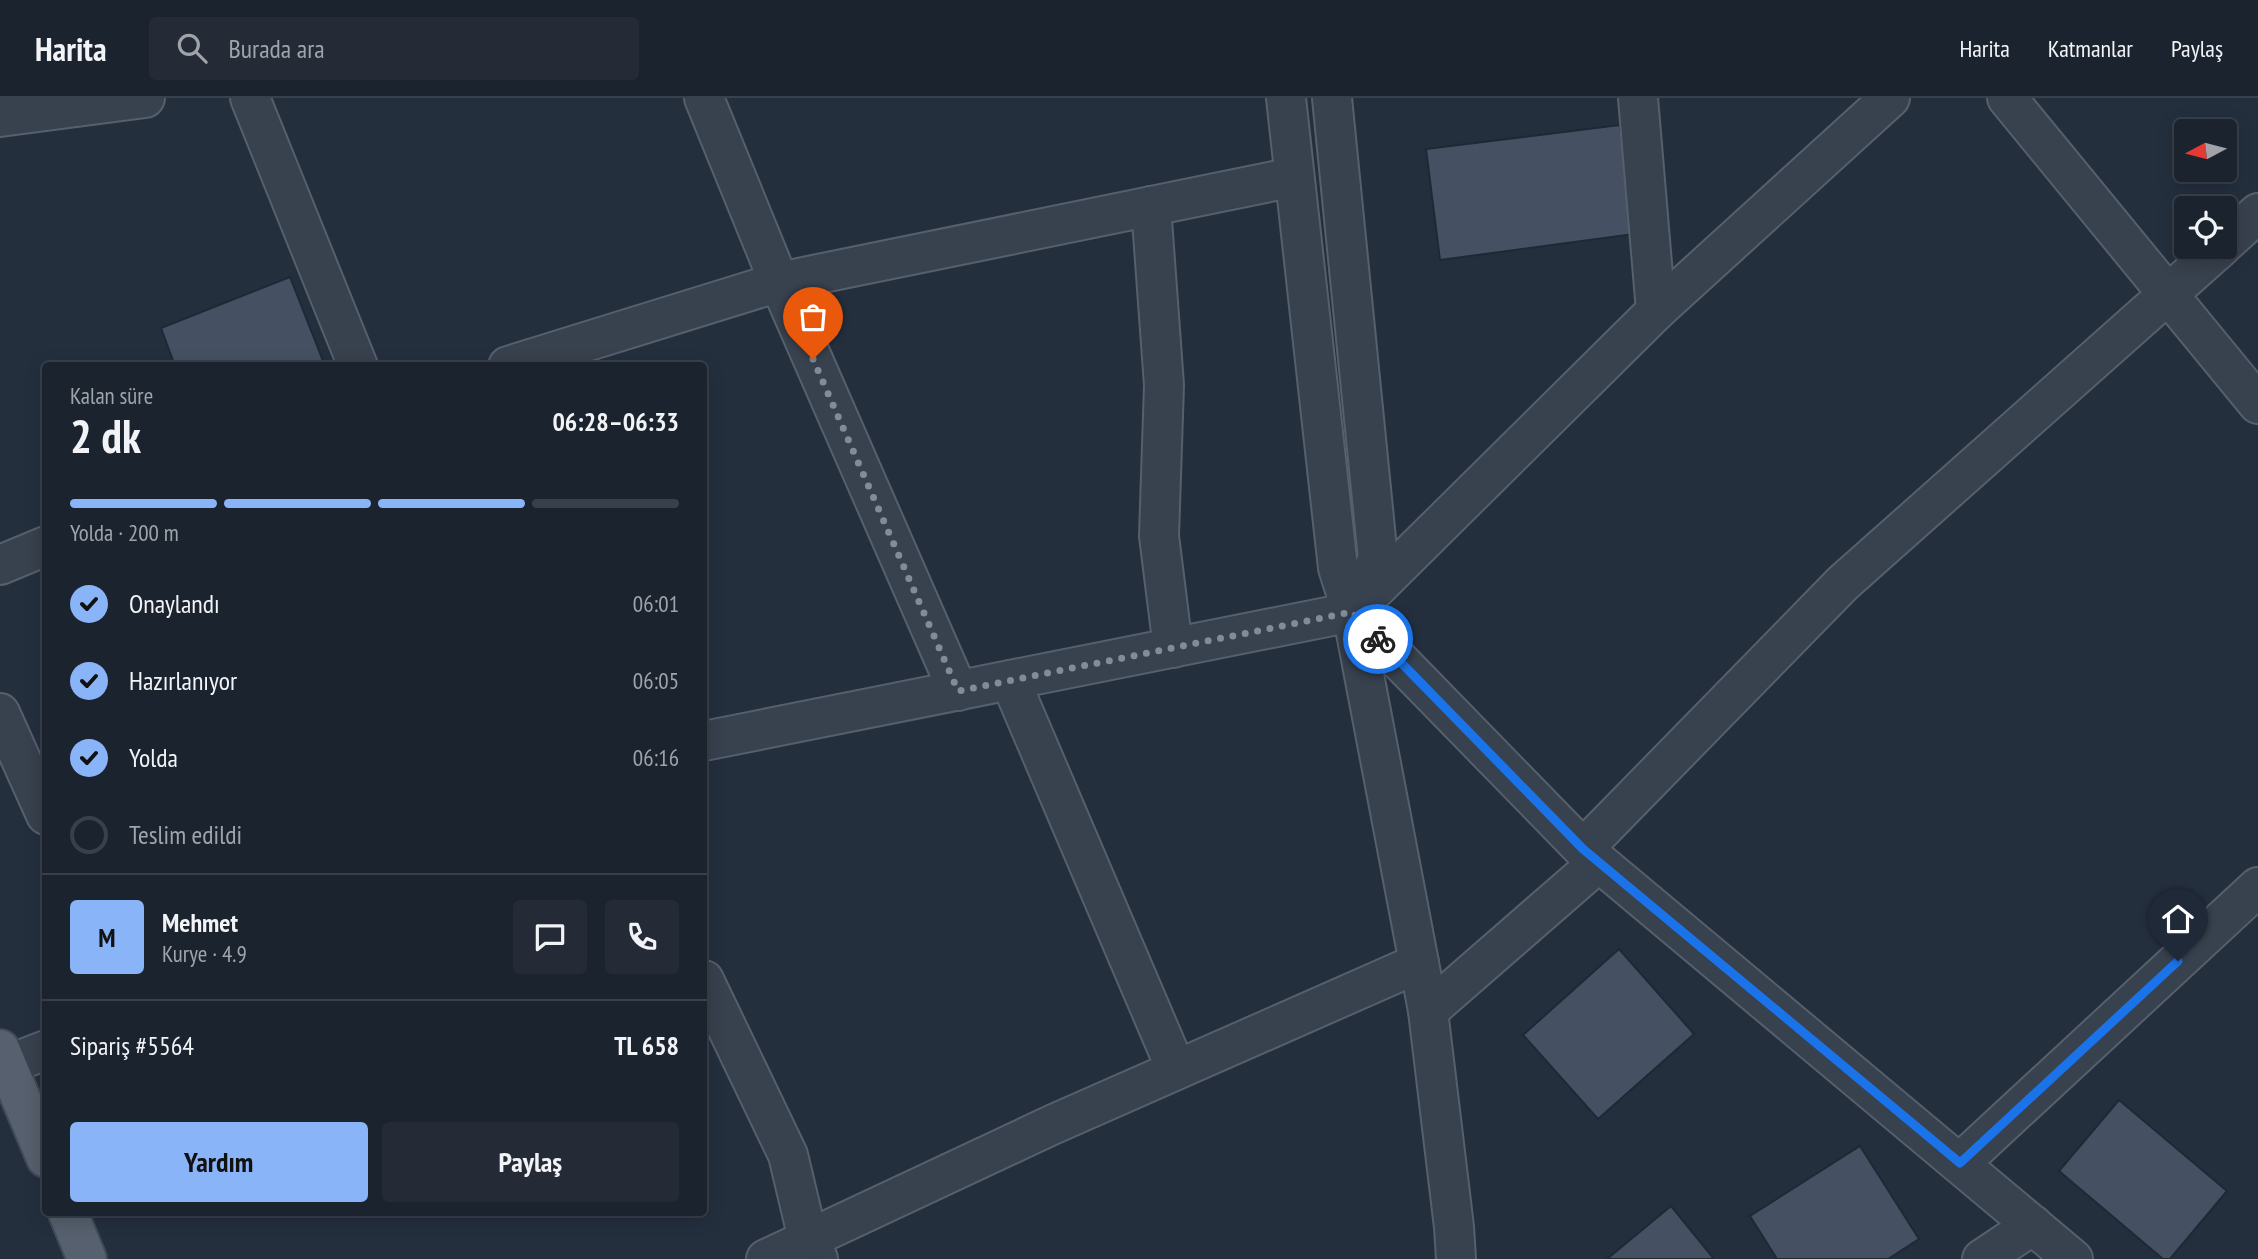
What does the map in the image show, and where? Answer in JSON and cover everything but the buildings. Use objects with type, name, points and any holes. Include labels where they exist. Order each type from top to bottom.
[{"type":"main road","points":[[4,1057],[42,1148]]},
{"type":"main road","points":[[69,1216],[87,1259]]},
{"type":"street","points":[[0,117],[145,98]]},
{"type":"street","points":[[250,98],[356,362]]},
{"type":"street","points":[[704,98],[779,282],[958,691]]},
{"type":"street","points":[[1286,98],[1338,568],[1352,612],[1428,1011],[1455,1243],[1480,1259]]},
{"type":"street","points":[[1332,98],[1378,559],[1352,612]]},
{"type":"street","points":[[1638,98],[1656,311]]},
{"type":"street","points":[[707,740],[1352,612],[1656,311],[1890,98]]},
{"type":"street","points":[[2007,98],[2258,404]]},
{"type":"street","points":[[521,362],[779,282],[1294,177]]},
{"type":"street","points":[[1151,206],[1164,385],[1159,536],[1172,648]]},
{"type":"street","points":[[2237,232],[2258,213]]},
{"type":"street","points":[[1428,1011],[1591,856],[1843,583],[2208,259]]},
{"type":"street","points":[[0,565],[42,548]]},
{"type":"street","points":[[1352,612],[1591,856],[2073,1259]]},
{"type":"street","points":[[1010,680],[1176,1069]]},
{"type":"street","points":[[0,713],[42,806]]},
{"type":"street","points":[[1960,1163],[2258,887]]},
{"type":"street","points":[[766,1259],[813,1249],[1176,1069],[1419,963]]},
{"type":"street","points":[[707,986],[788,1155],[813,1249]]},
{"type":"street","points":[[4,1057],[42,1051]]},
{"type":"street","points":[[1982,1259],[2033,1225]]},
{"type":"way so far","points":[[813,359],[958,691],[1352,612],[1378,639]]},
{"type":"route","points":[[1378,639],[1583,849],[1960,1163],[2178,961]]}]
